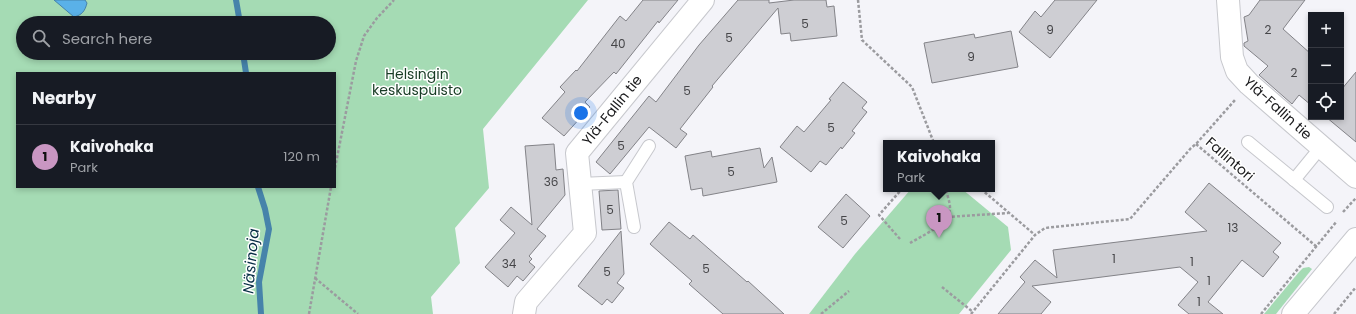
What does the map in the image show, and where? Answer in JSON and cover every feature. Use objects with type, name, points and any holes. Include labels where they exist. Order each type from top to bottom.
[{"type":"street","name":"Ylä-Fallin tie","points":[[524,314],[523,310],[526,302],[585,233],[578,153],[703,0]]},
{"type":"street","name":"Ylä-Fallin tie","points":[[1228,0],[1232,57],[1237,71],[1249,84],[1356,177]]},
{"type":"street","points":[[1293,314],[1356,239]]},
{"type":"lane","points":[[1248,142],[1327,208]]},
{"type":"lane","points":[[634,227],[626,182],[649,146]]},
{"type":"lane","points":[[1294,180],[1321,147]]},
{"type":"lane","points":[[580,184],[626,182]]},
{"type":"path","points":[[336,163],[356,61],[364,36],[377,18],[394,0]]},
{"type":"path","points":[[858,0],[862,40],[912,87],[933,140]]},
{"type":"path","name":"Fallintori","points":[[1249,84],[1196,144],[1317,247]]},
{"type":"path","points":[[942,287],[972,313],[1035,235],[1045,228],[1130,218],[1196,144]]},
{"type":"path","points":[[309,314],[314,277],[332,188]]},
{"type":"path","points":[[899,192],[879,216],[900,239]]},
{"type":"path","points":[[910,243],[937,227],[947,217],[950,209],[947,192]]},
{"type":"path","points":[[984,192],[1035,235]]},
{"type":"path","points":[[1261,314],[1356,198]]},
{"type":"path","points":[[947,217],[1009,213]]},
{"type":"path","points":[[314,277],[358,314]]},
{"type":"path","points":[[1334,314],[1356,287]]},
{"type":"path","points":[[821,314],[849,291]]},
{"type":"green space","name":"Helsingin keskuspuisto","points":[[0,0],[588,0],[483,129],[489,188],[455,228],[460,263],[431,297],[433,314],[0,314]]},
{"type":"green space","points":[[908,192],[966,192],[1008,227],[1011,250],[959,314],[809,314],[855,254]]},
{"type":"green space","points":[[1309,267],[1312,269],[1276,314],[1264,314],[1299,272],[1303,268]]},
{"type":"water","points":[[54,0],[85,0],[87,3],[83,12],[76,16],[73,16]]},
{"type":"building","points":[[643,0],[678,0],[659,23],[658,21],[616,74],[614,72],[585,102],[590,107],[564,136],[542,118],[565,92],[560,87],[576,70],[577,71],[620,16],[626,21]]},
{"type":"building","points":[[738,0],[769,0],[769,3],[794,0],[826,0],[827,7],[834,6],[837,36],[791,41],[790,33],[781,34],[778,8],[712,86],[713,87],[680,129],[687,134],[676,148],[649,127],[610,174],[596,162],[649,96],[656,102],[699,45]]},
{"type":"building","points":[[1055,0],[1097,0],[1050,58],[1019,32],[1035,11],[1041,17]]},
{"type":"building","points":[[1260,0],[1305,0],[1283,29],[1308,51],[1308,102],[1299,95],[1292,104],[1259,75],[1268,66],[1244,46],[1244,43],[1248,41],[1244,17],[1249,15]]},
{"type":"building","points":[[1011,31],[1018,67],[932,83],[924,43],[974,34],[975,38]]},
{"type":"building","points":[[1356,72],[1356,142],[1330,120],[1344,120],[1344,86]]},
{"type":"building","points":[[843,82],[867,102],[862,108],[867,112],[852,131],[855,133],[842,149],[841,147],[826,165],[820,161],[811,172],[780,147],[797,126],[804,132],[831,100],[829,99]]},
{"type":"building","points":[[554,144],[556,170],[563,169],[565,195],[537,229],[546,236],[529,256],[532,259],[529,262],[535,267],[523,281],[517,276],[508,287],[485,267],[515,233],[500,220],[511,207],[532,225],[525,146]]},
{"type":"building","points":[[760,148],[764,168],[772,157],[777,182],[703,196],[702,188],[691,190],[685,156],[711,151],[712,157]]},
{"type":"building","points":[[1209,183],[1281,243],[1273,252],[1279,257],[1263,277],[1242,260],[1208,302],[1223,314],[1189,314],[1178,305],[1198,282],[1180,267],[1032,286],[1051,302],[1041,314],[998,314],[1025,282],[1020,277],[1035,260],[1057,278],[1053,250],[1207,231],[1185,212]]},
{"type":"building","points":[[618,190],[621,229],[602,230],[599,191]]},
{"type":"building","points":[[846,194],[870,216],[843,248],[818,227]]},
{"type":"building","points":[[669,222],[690,239],[693,235],[747,282],[748,281],[784,314],[723,314],[689,284],[692,281],[650,244]]},
{"type":"building","points":[[621,231],[624,274],[617,283],[624,288],[612,303],[607,299],[602,305],[578,286]]},
{"type":"waterway","name":"Näsinoja","points":[[236,0],[239,16]]},
{"type":"waterway","name":"Näsinoja","points":[[244,60],[246,72]]},
{"type":"waterway","name":"Näsinoja","points":[[258,188],[269,229],[259,282],[261,314]]},
{"type":"place","name":"Kaivohaka","points":[[939,238]]}]
